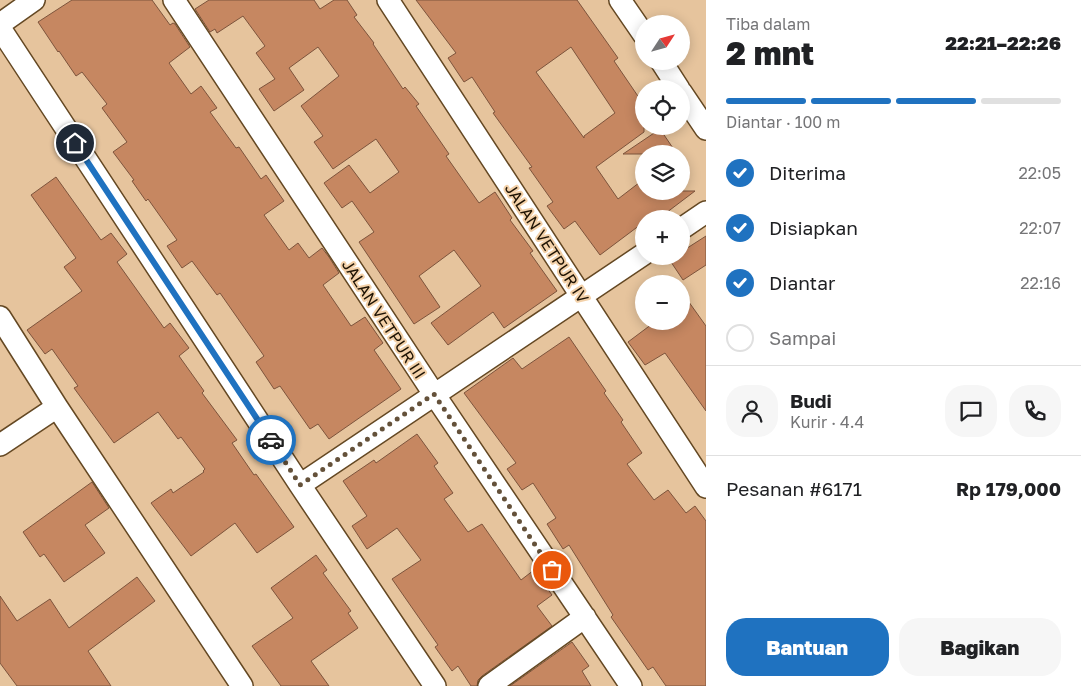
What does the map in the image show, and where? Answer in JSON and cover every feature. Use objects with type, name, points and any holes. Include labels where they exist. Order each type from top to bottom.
[{"type":"street","points":[[0,24],[34,0]]},
{"type":"street","name":"JALAN VETPUR III","points":[[174,0],[434,394],[631,686]]},
{"type":"street","name":"JALAN VETPUR IV","points":[[388,0],[706,487]]},
{"type":"street","points":[[620,0],[635,22]]},
{"type":"street","points":[[0,28],[300,485],[435,686]]},
{"type":"street","points":[[690,105],[706,129]]},
{"type":"street","points":[[690,222],[706,212]]},
{"type":"street","points":[[300,485],[635,260]]},
{"type":"street","points":[[0,317],[56,407],[242,686]]},
{"type":"street","points":[[0,445],[56,407]]},
{"type":"street","points":[[489,686],[584,617]]},
{"type":"building","points":[[72,0],[152,0],[170,25],[175,24],[190,47],[169,63],[191,94],[201,86],[217,108],[210,112],[236,148],[239,147],[261,179],[266,175],[284,201],[264,215],[289,250],[298,243],[309,258],[322,248],[329,257],[339,273],[323,285],[351,326],[365,317],[383,343],[374,350],[401,389],[329,439],[318,424],[310,429],[280,386],[274,389],[256,362],[264,356],[220,293],[217,295],[192,261],[182,268],[167,246],[177,240],[148,199],[146,201],[132,181],[134,180],[113,152],[127,142],[102,108],[107,104],[82,72],[76,76],[38,22]]},
{"type":"building","points":[[209,0],[314,0],[320,9],[334,0],[347,0],[357,15],[354,17],[374,43],[403,89],[405,87],[419,104],[416,106],[449,154],[446,156],[479,203],[495,192],[512,218],[510,220],[533,251],[530,253],[557,291],[504,328],[493,312],[448,345],[431,323],[481,286],[454,250],[419,276],[440,307],[414,324],[359,242],[374,232],[352,201],[342,208],[324,183],[349,165],[370,193],[399,172],[376,139],[333,169],[314,142],[323,136],[301,106],[339,76],[318,47],[289,68],[304,90],[274,111],[259,89],[275,79],[256,53],[265,46],[243,16],[217,33],[215,29],[210,32],[195,9]]},
{"type":"building","points":[[416,0],[577,0],[618,58],[614,61],[635,92],[635,135],[640,135],[596,167],[618,199],[635,186],[635,200],[683,200],[670,210],[635,210],[635,229],[600,255],[575,221],[564,229],[547,206],[553,202],[529,168],[532,167],[493,113],[495,112],[472,77],[464,82],[448,58],[456,53]],"holes":[[[571,47],[615,113],[584,136],[584,138],[536,72]]]},
{"type":"building","points":[[651,135],[664,135],[671,145],[636,145]]},
{"type":"building","points":[[635,146],[635,154],[623,154]]},
{"type":"building","points":[[56,177],[101,240],[111,233],[127,254],[117,262],[164,328],[170,323],[189,348],[179,356],[204,391],[202,393],[237,440],[232,443],[294,527],[257,553],[235,523],[191,556],[151,503],[171,489],[173,493],[204,472],[205,469],[181,437],[178,439],[158,412],[114,443],[74,388],[78,386],[52,349],[45,354],[27,330],[82,291],[64,267],[76,258],[31,195]]},
{"type":"building","points":[[706,236],[706,265],[690,275],[680,275],[673,265],[690,265],[690,246]]},
{"type":"building","points":[[690,304],[706,326],[706,411],[665,353],[645,365],[628,342],[644,330],[690,330]]},
{"type":"building","points":[[569,337],[606,391],[604,393],[623,420],[621,422],[642,453],[627,464],[654,500],[668,490],[686,513],[695,506],[706,521],[706,686],[666,686],[653,667],[648,670],[611,617],[613,615],[569,545],[563,549],[547,524],[556,518],[533,483],[522,490],[507,469],[516,463],[464,393],[513,358],[522,369]]},
{"type":"building","points":[[417,434],[438,463],[434,466],[453,493],[444,499],[468,532],[482,524],[521,580],[534,570],[552,595],[537,606],[552,626],[482,676],[478,680],[477,686],[471,686],[458,666],[452,671],[435,647],[438,645],[392,579],[421,560],[397,528],[367,549],[352,526],[367,516],[343,481],[374,460],[376,463]]},
{"type":"building","points":[[92,482],[109,508],[85,525],[105,553],[64,582],[44,554],[40,557],[23,532]]},
{"type":"building","points":[[316,555],[327,570],[323,573],[351,611],[348,613],[358,628],[311,661],[329,686],[281,686],[252,646],[293,618],[271,588]]},
{"type":"building","points":[[137,577],[155,601],[88,651],[111,686],[17,686],[0,663],[0,596],[17,621],[50,599],[69,628]]},
{"type":"building","points":[[572,642],[589,666],[582,671],[591,686],[510,686]]},
{"type":"way so far","points":[[271,440],[300,485],[434,394],[552,570]]},
{"type":"route","points":[[75,143],[271,440]]}]
